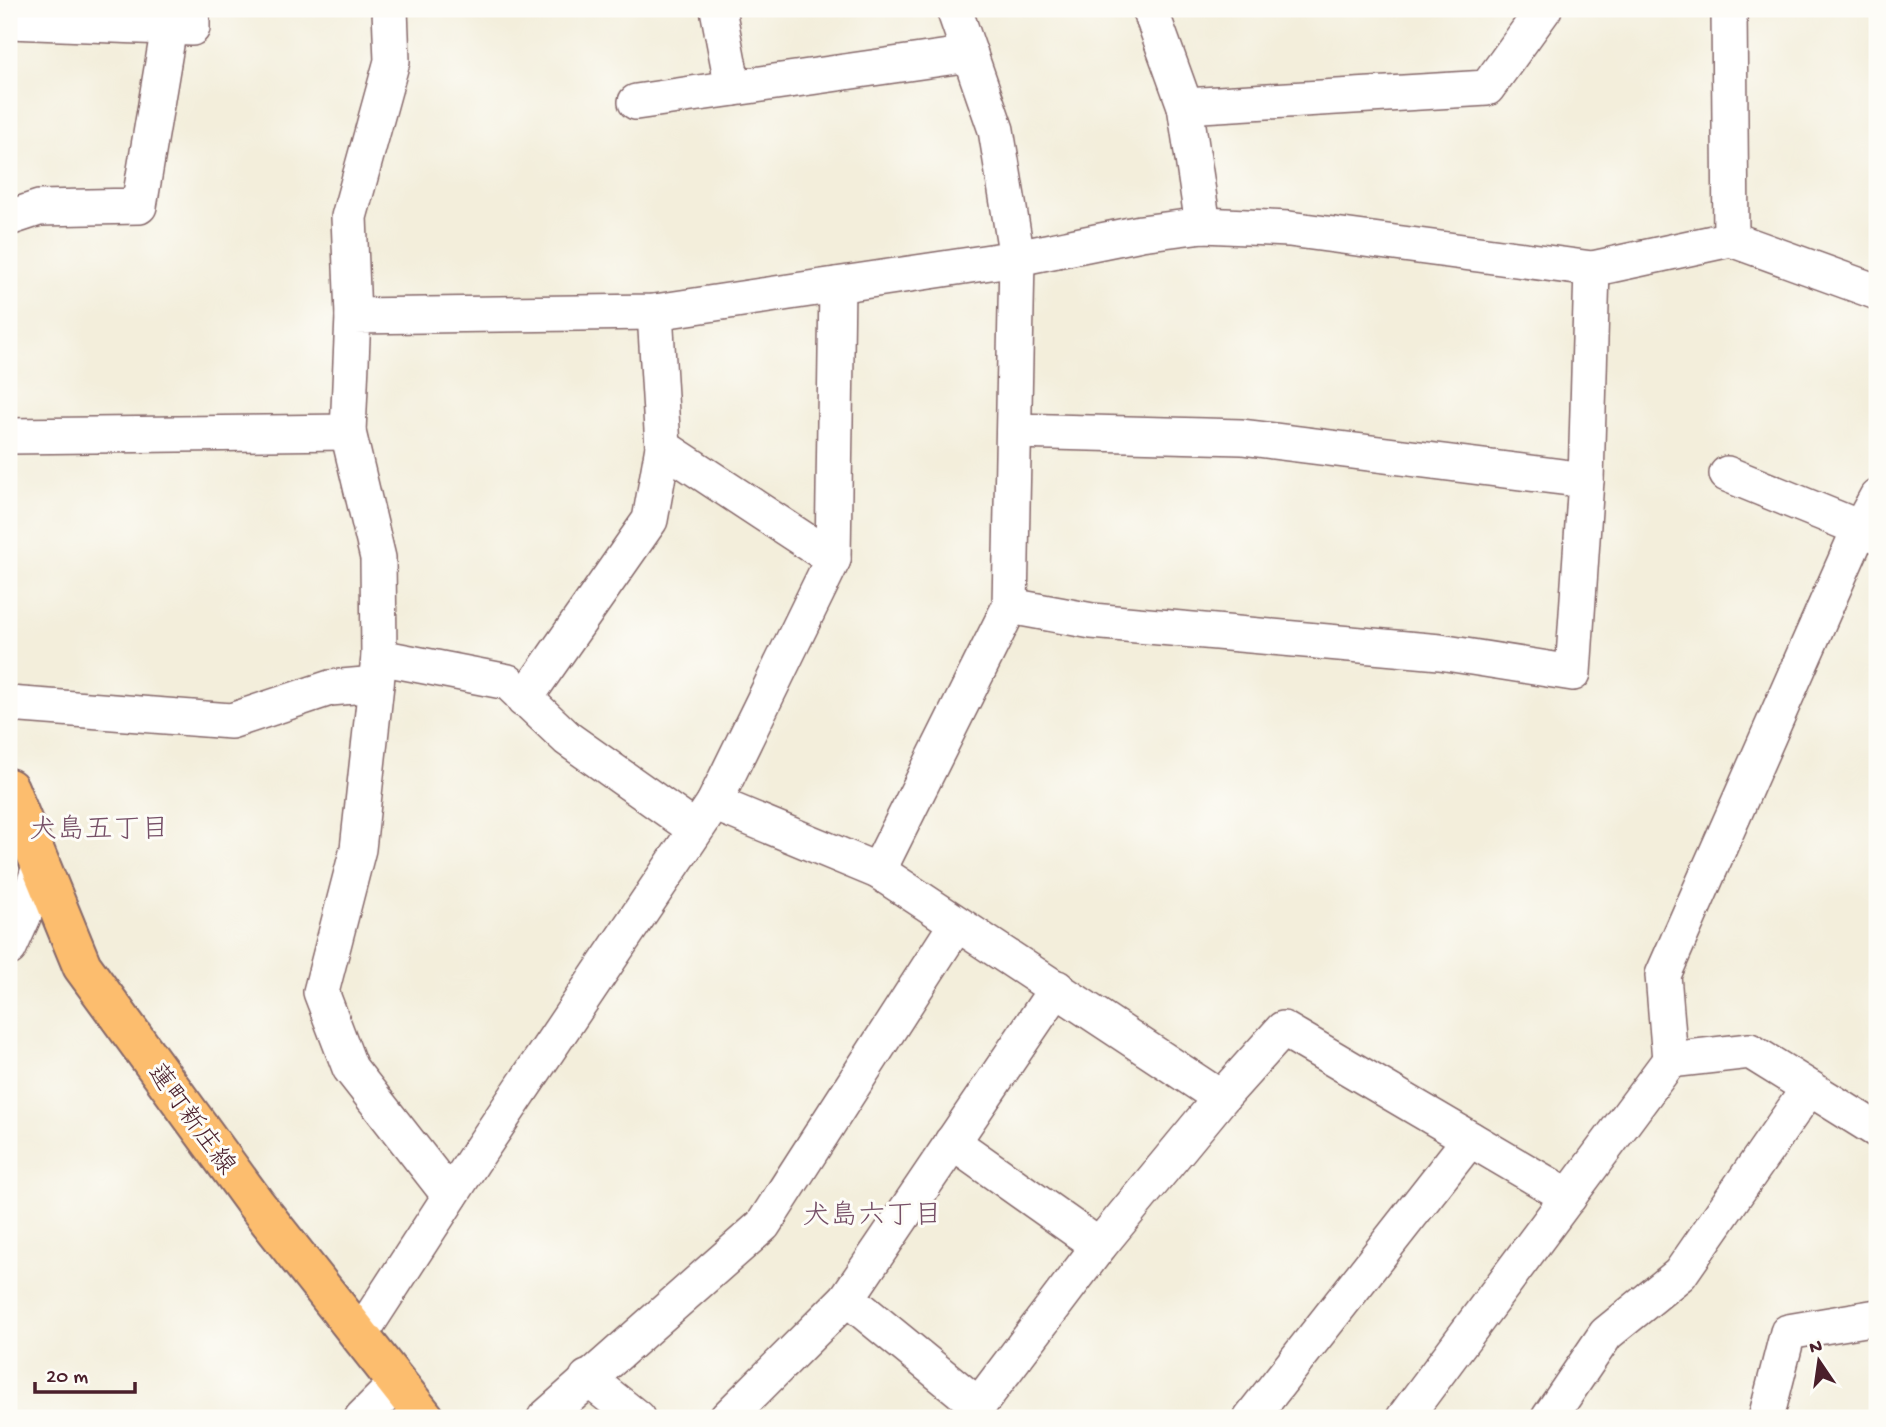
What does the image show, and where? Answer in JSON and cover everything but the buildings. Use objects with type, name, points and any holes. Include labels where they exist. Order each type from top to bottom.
[{"type":"main road","name":"蓮町新庄線","points":[[9,788],[82,966],[255,1203],[425,1418]]},
{"type":"street","points":[[390,9],[392,61],[349,217],[353,316],[348,432],[379,558],[378,670],[358,849],[321,992],[351,1068],[450,1196]]},
{"type":"street","points":[[718,9],[733,88]]},
{"type":"street","points":[[878,871],[1010,606],[1017,258],[996,130],[954,9]]},
{"type":"street","points":[[1150,9],[1185,106],[1203,225]]},
{"type":"street","points":[[1185,106],[1487,88],[1544,9]]},
{"type":"street","points":[[1729,9],[1731,239]]},
{"type":"street","points":[[9,21],[180,18],[139,206],[39,208],[9,218]]},
{"type":"street","points":[[636,102],[970,54]]},
{"type":"street","points":[[353,316],[655,312],[1017,258],[1203,225],[1289,229],[1592,270],[1731,239],[1877,292]]},
{"type":"street","points":[[1010,606],[1092,621],[1440,652],[1573,673],[1586,480],[1592,270]]},
{"type":"street","points":[[360,1335],[704,816],[833,559],[837,285]]},
{"type":"street","points":[[524,700],[650,520],[663,447],[655,312]]},
{"type":"street","points":[[1014,431],[1242,437],[1586,480]]},
{"type":"street","points":[[9,436],[348,432]]},
{"type":"street","points":[[663,447],[833,559]]},
{"type":"street","points":[[1727,474],[1869,532]]},
{"type":"street","points":[[1404,1418],[1670,1060],[1663,975],[1869,532],[1877,497]]},
{"type":"street","points":[[9,704],[231,720],[378,670],[508,682],[524,700],[568,738],[704,816],[878,871],[1221,1098]]},
{"type":"street","points":[[9,948],[40,867]]},
{"type":"street","points":[[545,1418],[587,1378],[763,1225],[956,925]]},
{"type":"street","points":[[727,1418],[847,1298],[1057,988]]},
{"type":"street","points":[[847,1298],[974,1412],[1099,1246],[1221,1098],[1283,1029],[1569,1197]]},
{"type":"street","points":[[1670,1060],[1750,1051],[1877,1130]]},
{"type":"street","points":[[1549,1418],[1606,1334],[1680,1274],[1809,1088]]},
{"type":"street","points":[[1251,1418],[1470,1139]]},
{"type":"street","points":[[952,1142],[1099,1246]]},
{"type":"street","points":[[1766,1418],[1788,1332],[1877,1317]]},
{"type":"street","points":[[587,1378],[637,1418]]},
{"type":"street","points":[[362,1418],[397,1383]]},
{"type":"district","name":"犬島五丁目","points":[[99,827]]},
{"type":"district","name":"犬島六丁目","points":[[872,1213]]}]
